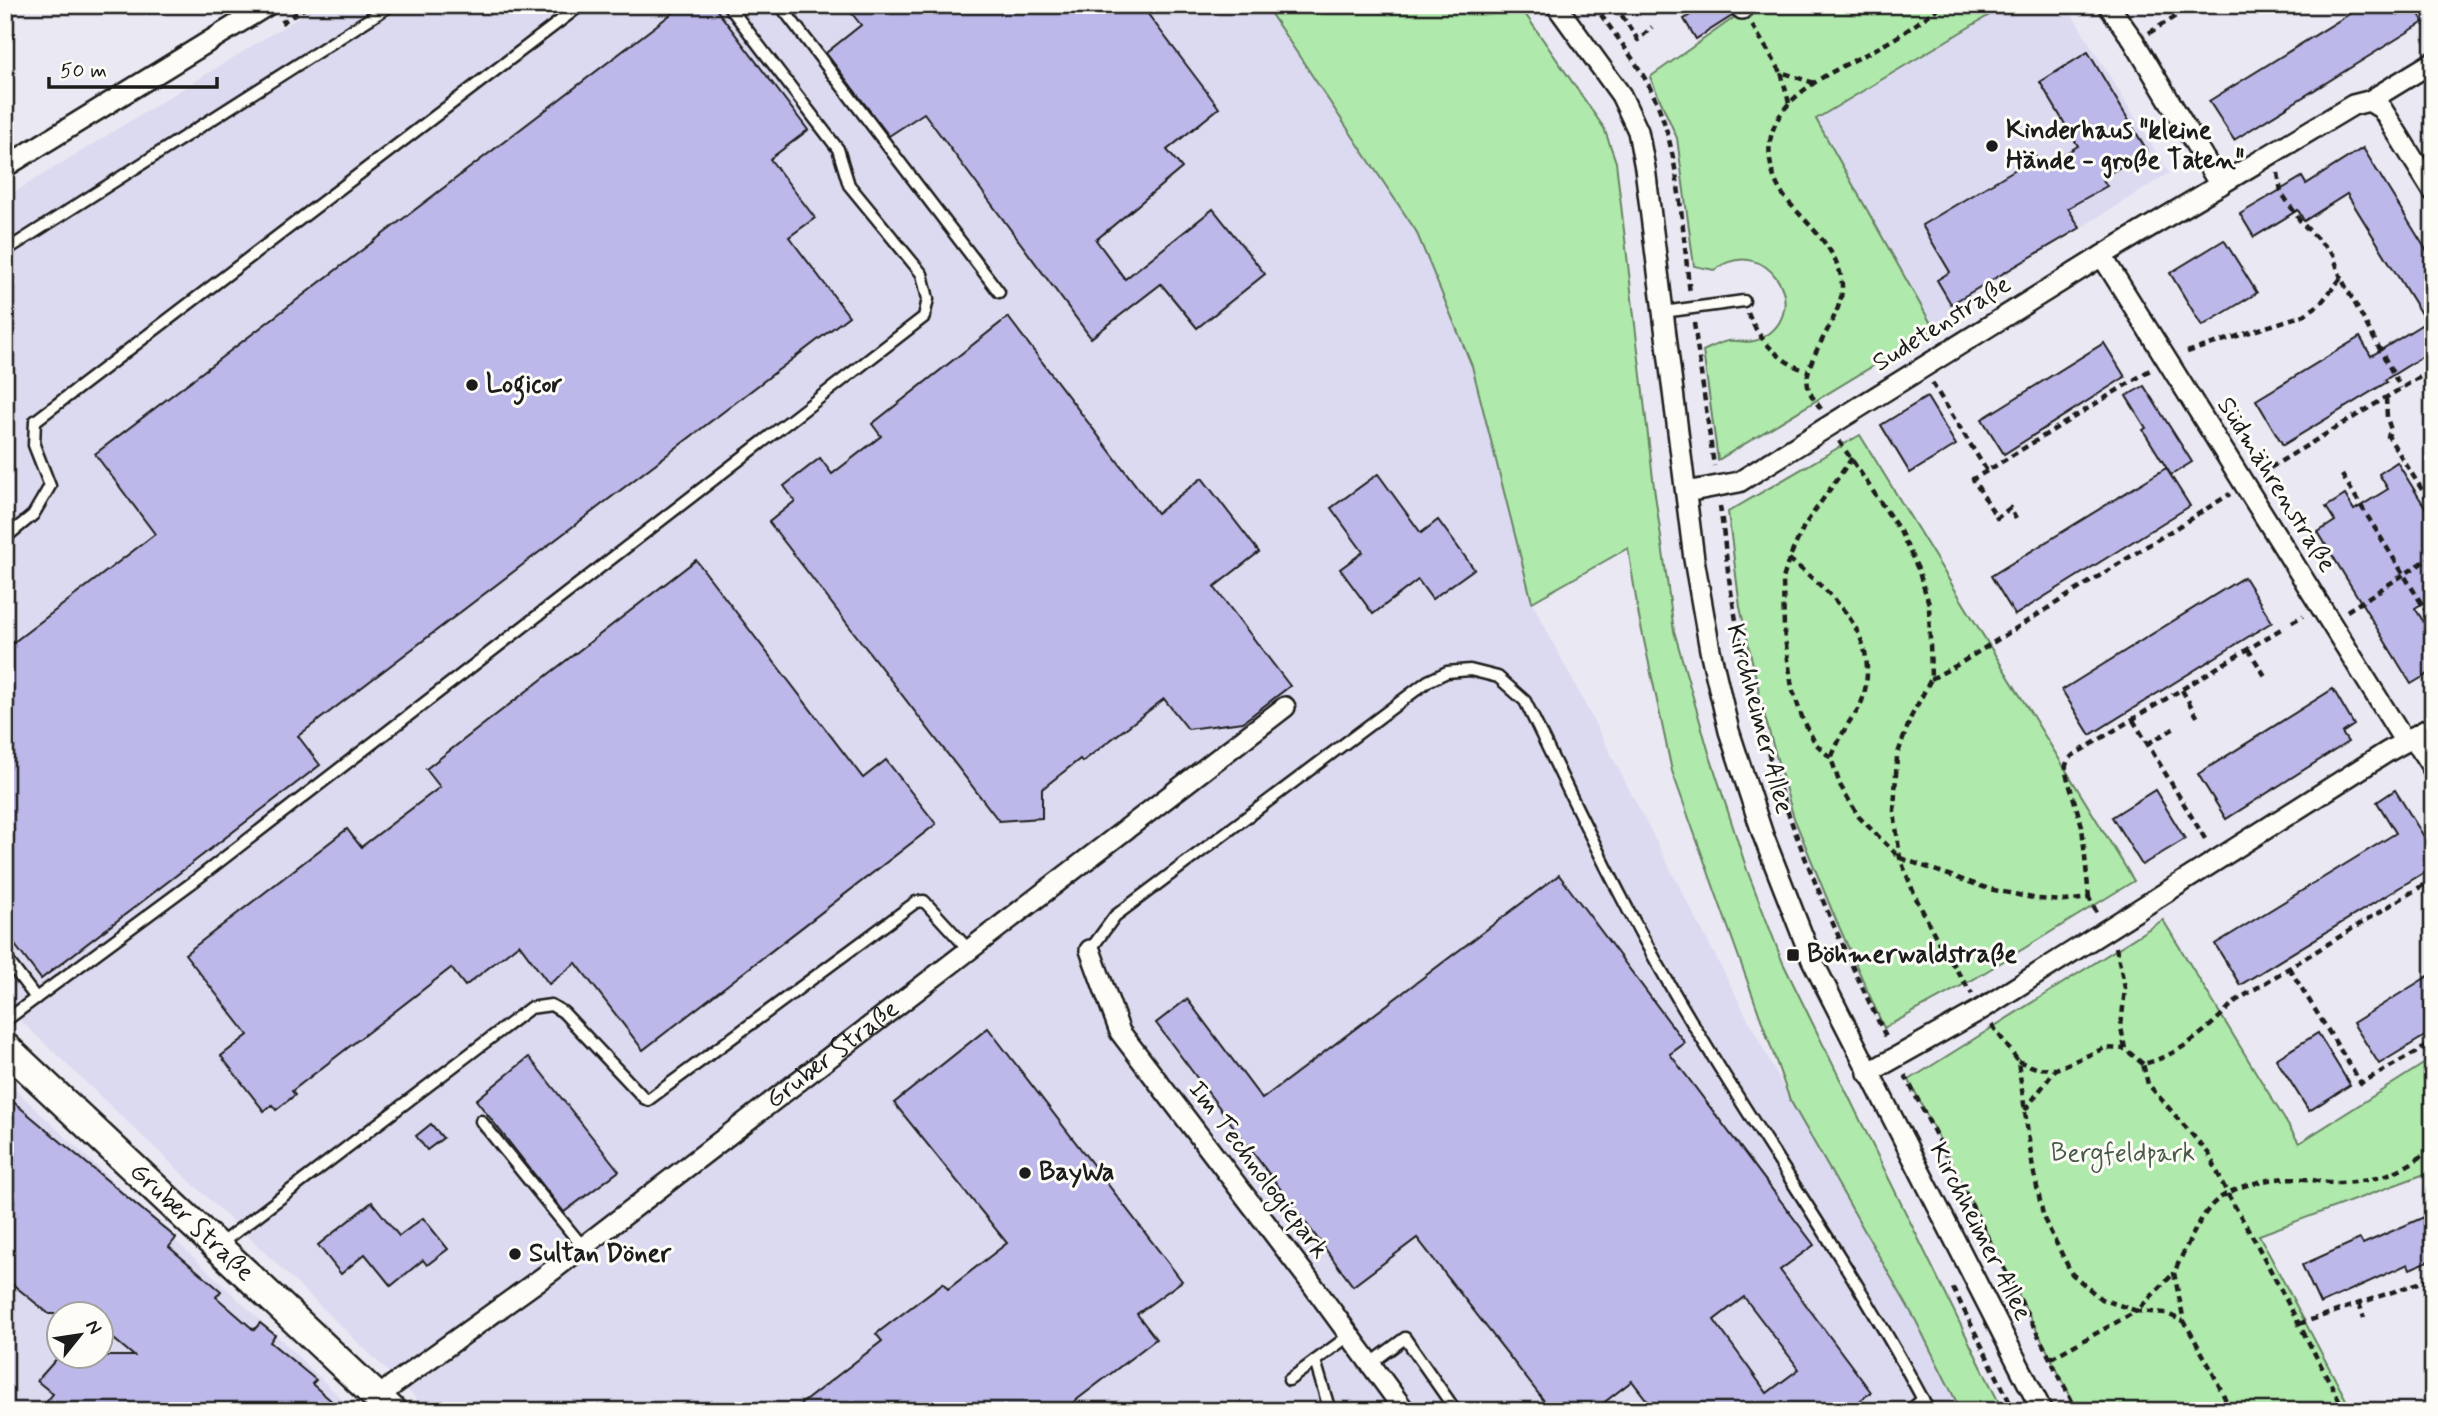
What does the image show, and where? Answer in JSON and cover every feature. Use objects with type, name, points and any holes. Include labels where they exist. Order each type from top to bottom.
[{"type":"street","points":[[5,167],[268,5]]},
{"type":"street","name":"Kirchheimer Allee","points":[[1556,5],[1621,95],[1637,131],[1645,168],[1694,559],[1710,650],[1730,731],[1763,835],[1802,938],[1868,1073],[2042,1411]]},
{"type":"street","points":[[2108,5],[2133,40],[2220,185]]},
{"type":"street","name":"Sudetenstraße","points":[[1686,492],[1739,482],[2102,256],[2353,105],[2369,101],[2433,62]]},
{"type":"street","points":[[2369,101],[2382,109],[2433,191]]},
{"type":"street","name":"Südmährenstraße","points":[[2102,256],[2189,393],[2243,485],[2409,739],[2433,769]]},
{"type":"street","name":"Gruber Straße","points":[[5,1047],[385,1404],[393,1385],[583,1247],[1285,707]]},
{"type":"street","points":[[1868,1073],[1982,1009],[2433,726]]},
{"type":"street","name":"Im Technologiepark","points":[[1090,950],[1120,1032],[1405,1411]]},
{"type":"lane","points":[[5,538],[33,515],[50,486],[34,445],[35,421],[581,5]]},
{"type":"lane","points":[[5,1021],[193,882],[924,317],[928,299],[922,274],[849,185],[838,149],[728,5]]},
{"type":"lane","points":[[780,5],[999,292]]},
{"type":"lane","points":[[5,251],[388,7]]},
{"type":"lane","points":[[1663,312],[1744,301]]},
{"type":"lane","points":[[1090,950],[1115,916],[1427,681],[1447,672],[1470,670],[1498,677],[1525,701],[1646,944],[1703,1040],[1818,1219],[1929,1411]]},
{"type":"lane","points":[[217,1247],[530,1008],[551,1005],[563,1012],[648,1100],[916,902],[924,901],[969,950]]},
{"type":"lane","points":[[5,957],[36,998]]},
{"type":"lane","points":[[481,1121],[583,1247]]},
{"type":"lane","points":[[1289,1380],[1350,1335]]},
{"type":"lane","points":[[1370,1364],[1405,1338],[1456,1411]]},
{"type":"lane","points":[[1315,1361],[1330,1411]]},
{"type":"lane","points":[[1909,1411],[1923,1399]]},
{"type":"path","points":[[1594,5],[1642,71],[1671,141],[1730,586],[1743,656],[1763,735],[1789,818],[1826,913],[1896,1058],[2077,1411]]},
{"type":"path","points":[[1615,5],[1638,40],[1652,27]]},
{"type":"path","points":[[1943,5],[1889,42],[1814,83],[1777,117],[1769,152],[1777,189],[1823,240],[1836,264],[1842,286],[1841,301],[1808,370],[1808,387],[1829,425],[1900,531],[1919,569],[1929,604],[1931,679],[1911,717],[1897,756],[1894,811],[1900,858],[1915,896],[1939,943],[2018,1061],[2033,1169],[2044,1219],[2072,1274],[2101,1299],[2137,1311],[2165,1313],[2184,1321]]},
{"type":"path","points":[[2133,40],[2193,5]]},
{"type":"path","points":[[1742,7],[1781,72],[1790,103]]},
{"type":"path","points":[[1781,72],[1814,83]]},
{"type":"path","points":[[2277,169],[2281,191],[2301,222],[2333,255],[2341,278],[2401,388]]},
{"type":"path","points":[[2187,352],[2304,315],[2320,304],[2341,278]]},
{"type":"path","points":[[1744,301],[1754,330],[1782,358],[1808,370]]},
{"type":"path","points":[[1931,679],[2433,369]]},
{"type":"path","points":[[2016,519],[2010,508],[1997,518],[1973,479],[2150,370]]},
{"type":"path","points":[[1931,382],[1987,471]]},
{"type":"path","points":[[2386,398],[2391,430],[2388,436],[2433,507]]},
{"type":"path","points":[[1852,458],[1804,527],[1783,579],[1784,631],[1792,688],[1815,743],[1831,758],[1840,785],[1859,817],[1900,858],[1989,890],[2038,899],[2065,901],[2089,898]]},
{"type":"path","points":[[2342,475],[2433,622]]},
{"type":"path","points":[[2347,611],[2433,556]]},
{"type":"path","points":[[1789,559],[1822,585],[1843,607],[1861,635],[1867,671],[1861,703],[1831,758]]},
{"type":"path","points":[[2292,622],[2305,615]]},
{"type":"path","points":[[2125,1049],[2121,1027],[2125,988],[2110,928],[2096,912],[2089,898],[2082,826],[2066,770],[2067,762],[2281,629]]},
{"type":"path","points":[[2248,649],[2267,679]]},
{"type":"path","points":[[2182,690],[2199,720]]},
{"type":"path","points":[[2133,720],[2207,842]]},
{"type":"path","points":[[2147,744],[2175,728]]},
{"type":"path","points":[[2143,1064],[2162,1060],[2209,1029],[2234,1002],[2433,879]]},
{"type":"path","points":[[2289,968],[2361,1083],[2433,1043]]},
{"type":"path","points":[[2018,1061],[2036,1068],[2056,1069],[2105,1048],[2125,1049],[2143,1064],[2148,1084],[2209,1154],[2227,1194],[2345,1411]]},
{"type":"path","points":[[2025,1111],[2056,1069]]},
{"type":"path","points":[[2051,1358],[2137,1311],[2174,1273],[2210,1207],[2227,1194],[2246,1185],[2269,1181],[2302,1178],[2330,1184],[2368,1180],[2404,1168],[2433,1145]]},
{"type":"path","points":[[2174,1273],[2184,1321],[2231,1411]]},
{"type":"path","points":[[2300,1324],[2431,1280]]},
{"type":"path","points":[[2359,1303],[2364,1318]]},
{"type":"shaded area","points":[[319,5],[1265,5],[1416,231],[1472,366],[1532,602],[1790,1100],[1916,1321],[1961,1411],[429,1411],[5,1006],[5,198]]},
{"type":"shaded area","name":"Kinderhaus \"kleine Hände - große Taten\"","points":[[2006,5],[2066,5],[2169,173],[1953,307],[1953,315],[1934,329],[1816,119]]},
{"type":"shaded area","points":[[5,1080],[277,1336],[354,1411],[5,1411]]},
{"type":"green space","points":[[1265,5],[1519,5],[1604,128],[1616,162],[1654,487],[1674,631],[1709,753],[1747,870],[1783,963],[2003,1411],[1961,1411],[1916,1321],[1790,1100],[1672,771],[1639,617],[1628,548],[1532,602],[1472,366],[1416,231]]},
{"type":"green space","points":[[1752,5],[2006,5],[1816,119],[1934,329],[1718,460],[1703,351],[1725,342],[1749,342],[1764,337],[1778,324],[1784,309],[1783,293],[1777,278],[1766,267],[1751,260],[1733,261],[1714,270],[1694,266],[1677,138],[1650,77]]},
{"type":"green space","points":[[1860,435],[2134,881],[1974,979],[1884,1028],[1794,818],[1764,714],[1740,607],[1728,512]]},
{"type":"green space","name":"Bergfeldpark","points":[[2163,920],[2299,1143],[2433,1058],[2433,1171],[2259,1235],[2352,1411],[2078,1411],[1909,1080]]},
{"type":"building","name":"Logicor","points":[[683,5],[713,5],[808,130],[770,159],[815,218],[789,237],[849,316],[298,736],[320,765],[41,979],[5,932],[5,649],[155,534],[95,454]]},
{"type":"building","points":[[845,5],[1141,5],[1219,108],[1167,150],[1182,168],[1096,240],[1125,279],[1213,209],[1265,274],[1197,328],[1161,284],[1091,338],[924,113],[889,136],[826,53],[861,25]]},
{"type":"building","points":[[1706,5],[1730,5],[1732,16],[1696,39],[1684,19]]},
{"type":"building","points":[[2364,5],[2413,5],[2424,22],[2234,140],[2209,101]]},
{"type":"building","points":[[2088,52],[2147,151],[2102,178],[2107,186],[2068,208],[2080,228],[1951,304],[1937,280],[1950,272],[1922,225],[2036,157],[2042,167],[2078,146],[2040,82]]},
{"type":"building","points":[[2363,148],[2433,261],[2433,350],[2385,380],[2387,382],[2283,445],[2256,400],[2360,337],[2371,356],[2426,322],[2347,194],[2304,221],[2298,210],[2254,237],[2240,214],[2302,177],[2306,184]]},
{"type":"building","points":[[2224,240],[2257,293],[2202,326],[2170,273]]},
{"type":"building","points":[[1008,317],[1157,513],[1202,478],[1259,552],[1214,587],[1290,686],[1243,722],[1188,729],[1164,699],[1042,789],[1042,818],[999,821],[769,522],[795,501],[784,486],[820,458],[832,474],[881,436],[872,424]]},
{"type":"building","points":[[2104,343],[2125,377],[2004,454],[1982,419]]},
{"type":"building","points":[[2144,386],[2192,462],[2171,475],[2126,396]]},
{"type":"building","points":[[1927,397],[1956,445],[1910,473],[1881,425]]},
{"type":"building","points":[[2397,462],[2433,520],[2433,597],[2415,608],[2433,637],[2433,671],[2411,684],[2318,532],[2335,521],[2326,507],[2345,495],[2354,510],[2388,489],[2379,474]]},
{"type":"building","points":[[2166,468],[2190,506],[2015,615],[1991,576]]},
{"type":"building","points":[[1378,474],[1421,533],[1438,520],[1474,569],[1432,599],[1418,580],[1373,614],[1340,569],[1363,552],[1331,508]]},
{"type":"building","points":[[696,560],[863,778],[886,760],[936,824],[643,1050],[576,963],[549,984],[519,944],[465,986],[451,968],[292,1091],[295,1095],[276,1110],[272,1105],[264,1111],[221,1056],[248,1035],[185,954],[347,829],[361,847],[440,787],[426,769]]},
{"type":"building","points":[[2244,577],[2272,622],[2090,735],[2062,690]]},
{"type":"building","points":[[2333,689],[2354,725],[2342,733],[2348,742],[2226,819],[2198,774]]},
{"type":"building","points":[[2155,790],[2185,839],[2142,865],[2112,817]]},
{"type":"building","points":[[2395,790],[2433,851],[2433,867],[2240,985],[2215,944],[2396,833],[2377,802]]},
{"type":"building","points":[[1559,875],[1685,1043],[1670,1054],[1814,1245],[1780,1270],[1871,1392],[1847,1411],[1655,1411],[1632,1381],[1593,1411],[1552,1411],[1417,1238],[1353,1286],[1156,1023],[1187,999],[1262,1099]],"holes":[[[1744,1297],[1799,1369],[1767,1393],[1714,1320]]]},
{"type":"building","points":[[2433,973],[2433,1031],[2379,1064],[2353,1023]]},
{"type":"building","name":"BayWa","points":[[988,1028],[1182,1281],[1137,1314],[1156,1339],[1062,1411],[792,1411],[882,1341],[876,1334],[943,1283],[948,1289],[1007,1243],[894,1103]]},
{"type":"building","points":[[2318,1033],[2350,1085],[2309,1111],[2276,1059]]},
{"type":"building","points":[[529,1057],[619,1171],[564,1212],[476,1100]]},
{"type":"building","points":[[5,1095],[176,1238],[169,1247],[221,1291],[216,1297],[254,1330],[260,1323],[275,1335],[270,1342],[316,1380],[312,1384],[343,1411],[39,1411],[53,1394],[37,1381],[47,1370],[116,1370],[116,1356],[134,1356],[116,1341],[116,1300],[46,1300],[46,1312],[5,1278]]},
{"type":"building","points":[[431,1124],[443,1138],[427,1150],[416,1136]]},
{"type":"building","points":[[372,1202],[399,1236],[423,1218],[448,1249],[427,1265],[423,1260],[391,1286],[365,1254],[341,1274],[318,1245]]},
{"type":"building","points":[[2433,1213],[2433,1259],[2410,1269],[2408,1264],[2320,1304],[2302,1265],[2360,1239],[2363,1244]]},
{"type":"place","name":"Kinderhaus \"kleine Hände - große Taten\"","points":[[1992,146]]},
{"type":"place","name":"Logicor","points":[[472,385]]},
{"type":"place","name":"Böhmerwaldstraße","points":[[1793,955]]},
{"type":"place","name":"BayWa","points":[[1025,1173]]},
{"type":"place","name":"Sultan Döner","points":[[515,1254]]}]
